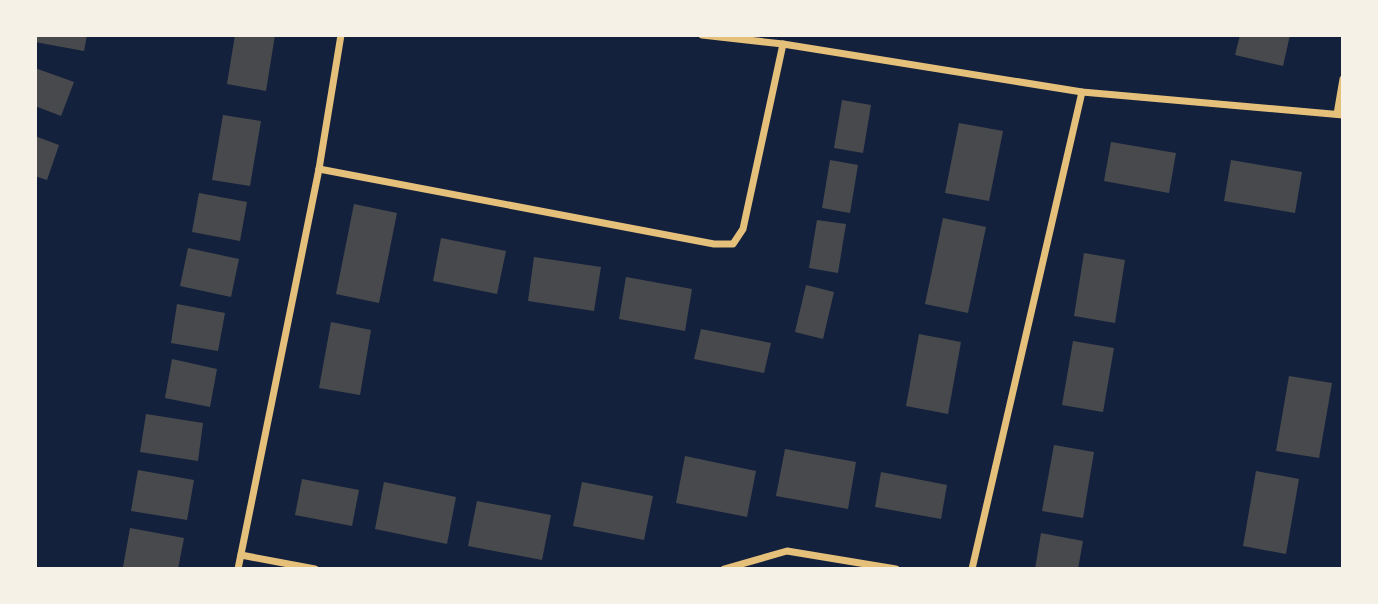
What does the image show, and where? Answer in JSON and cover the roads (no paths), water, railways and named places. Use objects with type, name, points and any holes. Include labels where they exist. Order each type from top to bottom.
[{"type":"street","points":[[238,569],[319,169],[341,35],[349,35]]},
{"type":"street","points":[[702,35],[783,44],[1082,92],[1340,115],[1343,79]]},
{"type":"street","points":[[319,169],[701,241],[733,244],[743,229],[783,44]]},
{"type":"street","points":[[972,569],[1082,92]]},
{"type":"street","points":[[724,569],[787,551],[896,569]]},
{"type":"street","points":[[241,555],[315,569]]}]
